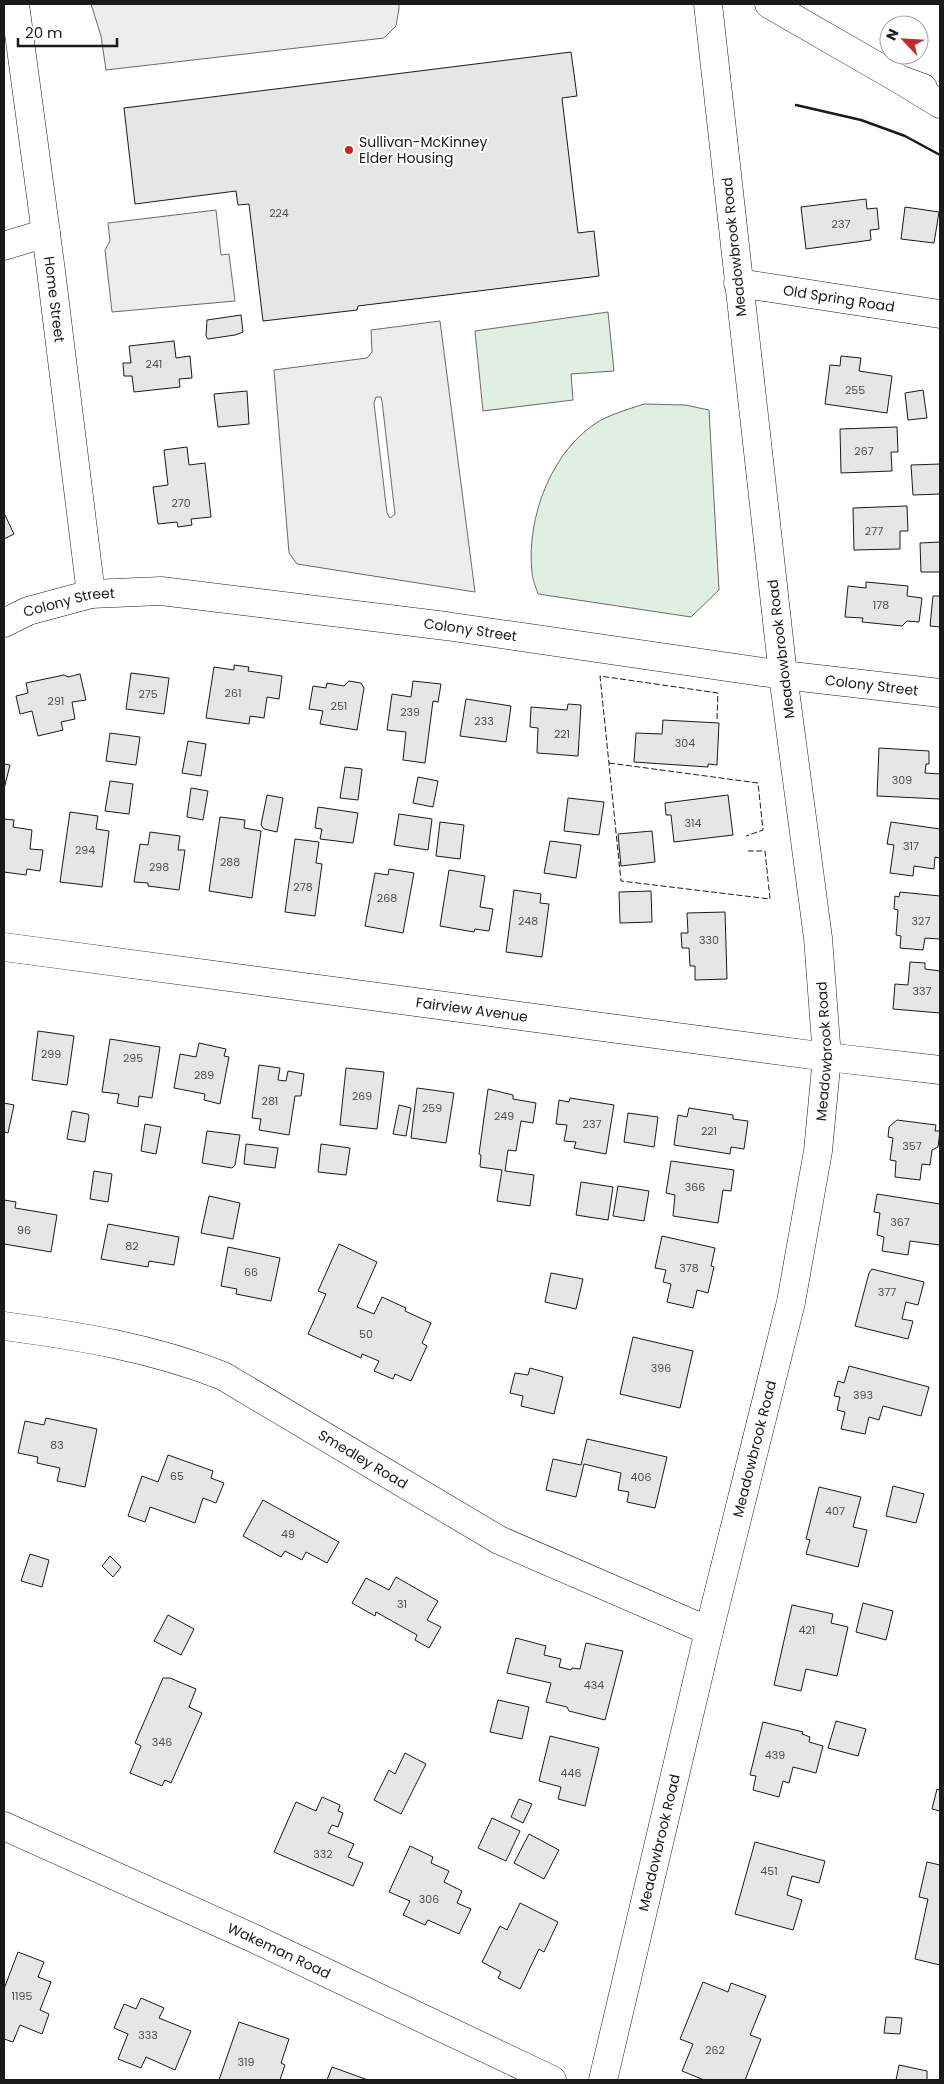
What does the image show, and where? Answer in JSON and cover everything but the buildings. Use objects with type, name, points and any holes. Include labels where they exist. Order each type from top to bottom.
[{"type":"main road","name":"Home Street","points":[[15,4],[91,594]]},
{"type":"main road","name":"Meadowbrook Road","points":[[603,2080],[791,1302],[818,1151],[827,1058],[818,938],[783,675],[708,4]]},
{"type":"main road","points":[[768,4],[902,80],[940,104]]},
{"type":"main road","points":[[902,80],[940,95]]},
{"type":"main road","points":[[4,246],[46,233]]},
{"type":"main road","name":"Old Spring Road","points":[[738,282],[940,314]]},
{"type":"main road","name":"Colony Street","points":[[4,623],[28,611],[91,594],[170,592],[446,626],[783,675],[940,693]]},
{"type":"main road","name":"Fairview Avenue","points":[[4,947],[827,1058],[940,1070]]},
{"type":"main road","name":"Smedley Road","points":[[4,1326],[78,1336],[135,1348],[198,1366],[223,1376],[499,1540],[710,1631]]},
{"type":"main road","name":"Wakeman Road","points":[[4,1826],[253,1938],[552,2080]]},
{"type":"green space","points":[[608,312],[614,371],[571,374],[573,400],[483,411],[475,331]]},
{"type":"green space","points":[[644,404],[685,405],[709,410],[719,590],[691,617],[538,594],[533,577],[531,551],[533,529],[546,486],[556,466],[584,432],[601,420]]},
{"type":"shaded area","points":[[91,4],[399,4],[399,8],[396,26],[384,38],[106,70],[101,36]]},
{"type":"shaded area","points":[[216,210],[221,255],[229,254],[235,301],[112,312],[105,250],[110,241],[108,223]]},
{"type":"shaded area","points":[[440,321],[475,592],[297,564],[289,553],[274,370],[367,358],[372,352],[371,330]],"holes":[[[376,397],[381,397],[395,514],[390,518],[387,513],[374,403]]]},
{"type":"fence","points":[[717,719],[718,693],[600,676],[621,881],[770,899],[765,851],[748,851]]},
{"type":"fence","points":[[609,763],[758,783],[763,830],[746,836]]},
{"type":"wall","points":[[796,105],[861,120],[905,136],[940,155]]},
{"type":"place","name":"Sullivan-McKinney Elder Housing","points":[[349,150]]}]
